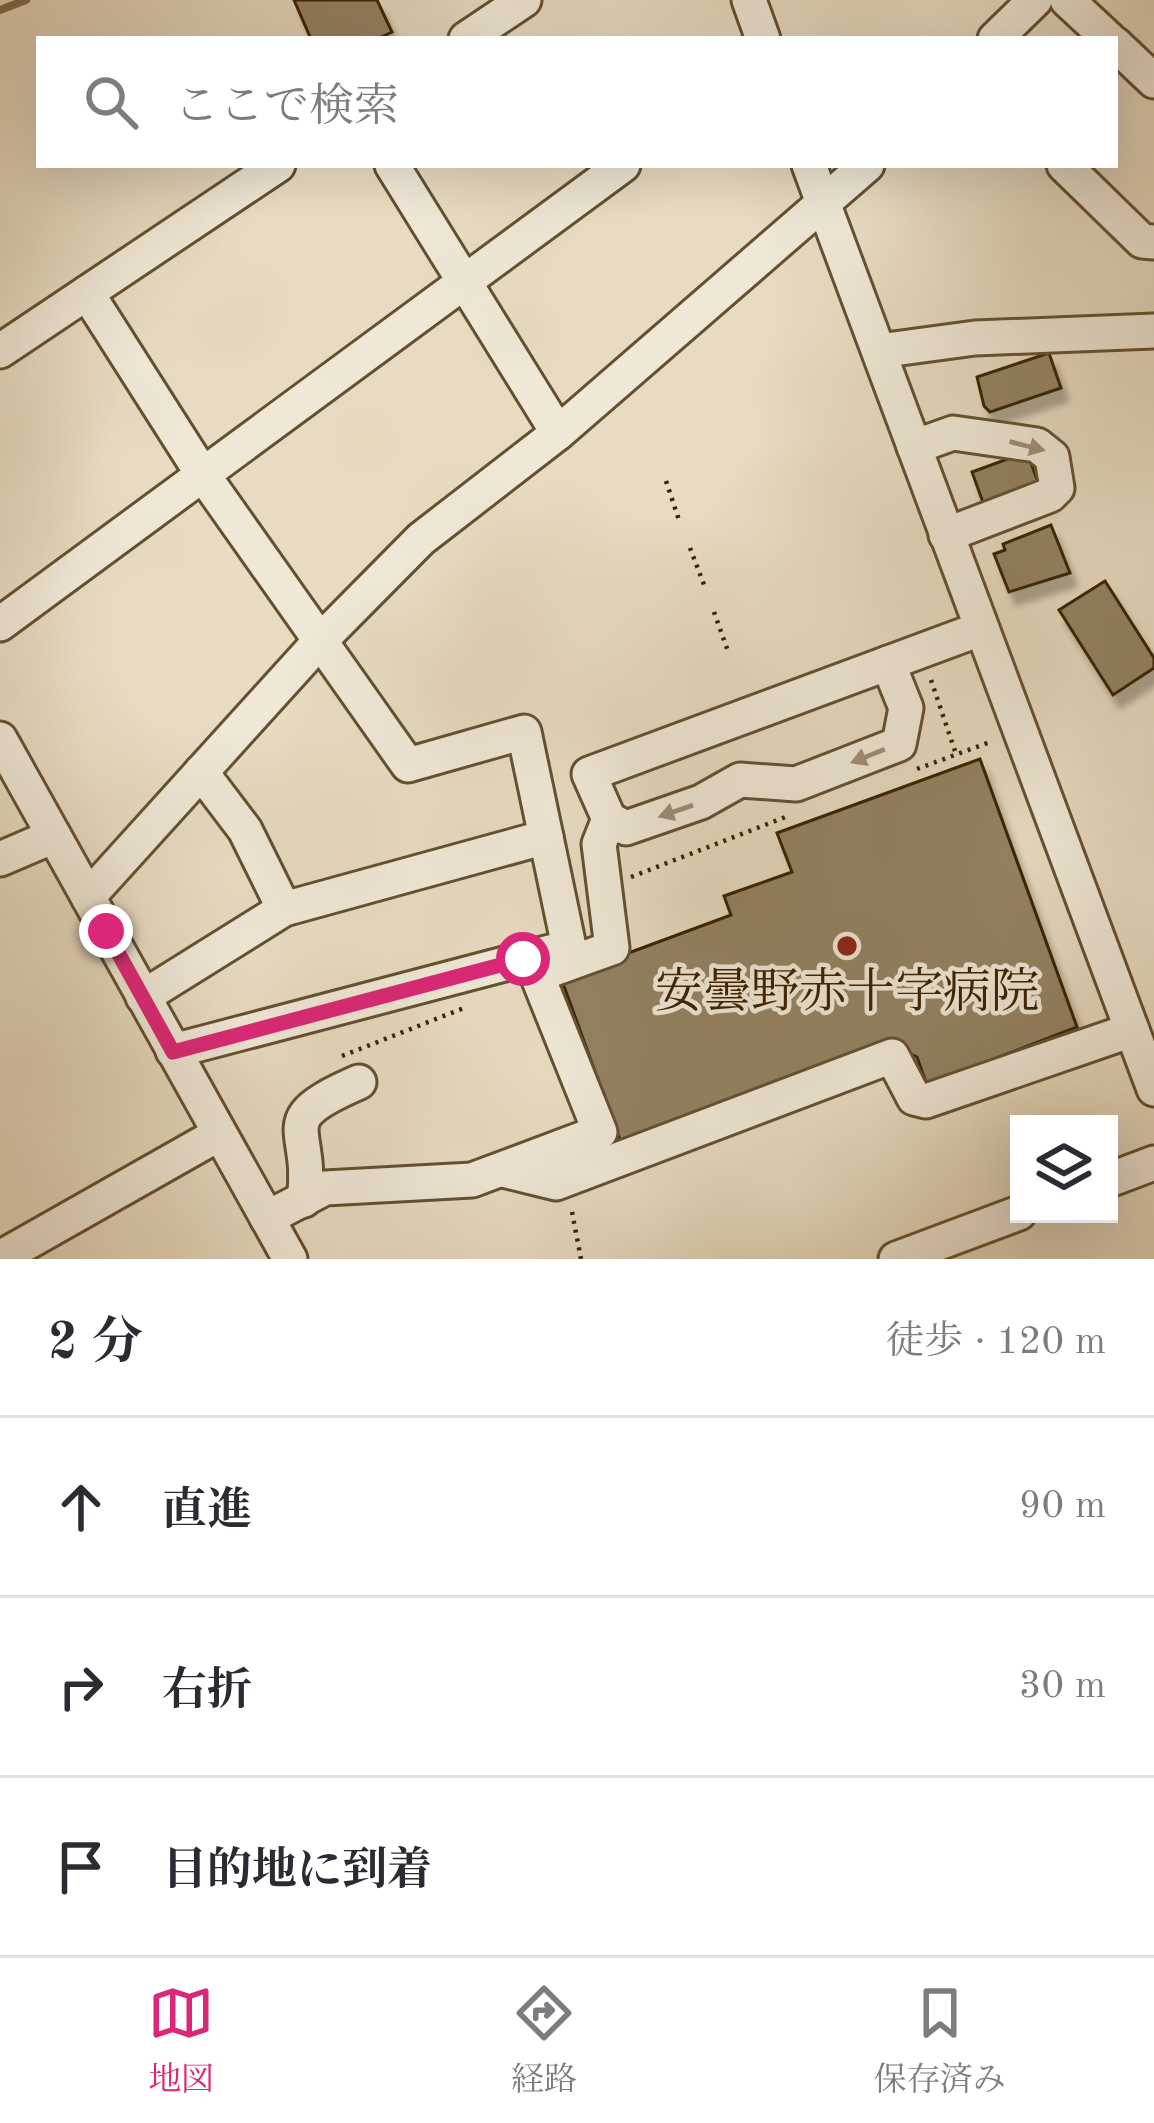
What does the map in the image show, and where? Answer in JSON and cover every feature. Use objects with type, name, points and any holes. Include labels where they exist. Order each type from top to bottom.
[{"type":"street","points":[[470,36],[524,0]]},
{"type":"street","points":[[749,0],[762,36]]},
{"type":"street","points":[[998,36],[1035,0]]},
{"type":"street","points":[[1066,0],[1105,36]]},
{"type":"street","points":[[1118,48],[1154,81]]},
{"type":"street","points":[[0,351],[274,168]]},
{"type":"street","points":[[394,168],[558,433]]},
{"type":"street","points":[[0,624],[619,168]]},
{"type":"street","points":[[810,168],[1154,1089]]},
{"type":"street","points":[[88,897],[319,641],[421,539],[558,433],[864,168]]},
{"type":"street","points":[[1067,168],[1142,241],[1154,242]]},
{"type":"street","points":[[87,293],[201,472],[408,765],[524,732],[569,947],[173,1052]]},
{"type":"street","points":[[879,351],[975,338],[1154,331]]},
{"type":"street","points":[[914,447],[952,433],[1037,445],[1057,467],[1057,488],[1050,495],[946,535]]},
{"type":"street","points":[[888,663],[906,708],[898,744],[796,784],[740,780],[700,802],[626,828],[609,819],[589,775],[721,725],[888,663],[980,629]]},
{"type":"street","points":[[721,725],[740,780]]},
{"type":"street","points":[[0,739],[290,1259]]},
{"type":"street","points":[[201,772],[245,830],[284,909]]},
{"type":"street","points":[[267,1218],[325,1188],[472,1180],[600,1132],[537,975],[612,948],[599,844],[609,819]]},
{"type":"street","points":[[0,859],[54,836]]},
{"type":"street","points":[[143,998],[284,909],[546,837]]},
{"type":"street","points":[[503,1170],[556,1184],[892,1056],[914,1098],[926,1101],[1132,1030]]},
{"type":"street","points":[[304,1200],[308,1170],[298,1139],[302,1114],[350,1074]]},
{"type":"street","points":[[0,1258],[219,1134]]},
{"type":"street","points":[[1118,1177],[1154,1163]]},
{"type":"street","points":[[896,1259],[1010,1216]]},
{"type":"path","points":[[666,482],[680,523]]},
{"type":"path","points":[[690,548],[706,590]]},
{"type":"path","points":[[714,612],[729,654]]},
{"type":"path","points":[[947,671],[929,677],[956,754]]},
{"type":"path","points":[[350,1074],[342,1053],[466,1007]]},
{"type":"path","points":[[566,1179],[580,1259]]},
{"type":"building","points":[[294,0],[377,0],[392,32],[383,36],[310,36]]},
{"type":"building","points":[[1049,353],[1061,388],[990,412],[984,406],[977,377]]},
{"type":"building","points":[[1027,452],[1040,488],[985,508],[972,472]]},
{"type":"building","points":[[1051,525],[1070,573],[1009,592],[994,554],[1005,550],[1003,544]]},
{"type":"building","points":[[1105,581],[1154,658],[1154,668],[1113,695],[1059,610]]},
{"type":"building","name":"安曇野赤十字病院","points":[[980,759],[1077,1027],[927,1085],[917,1057],[890,1044],[621,1143],[561,978],[731,915],[724,896],[792,872],[777,833]]},
{"type":"waterway","points":[[0,10],[26,0]]},
{"type":"place","name":"安曇野赤十字病院","points":[[847,946]]},
{"type":"route","points":[[106,931],[173,1052],[523,959]]}]
